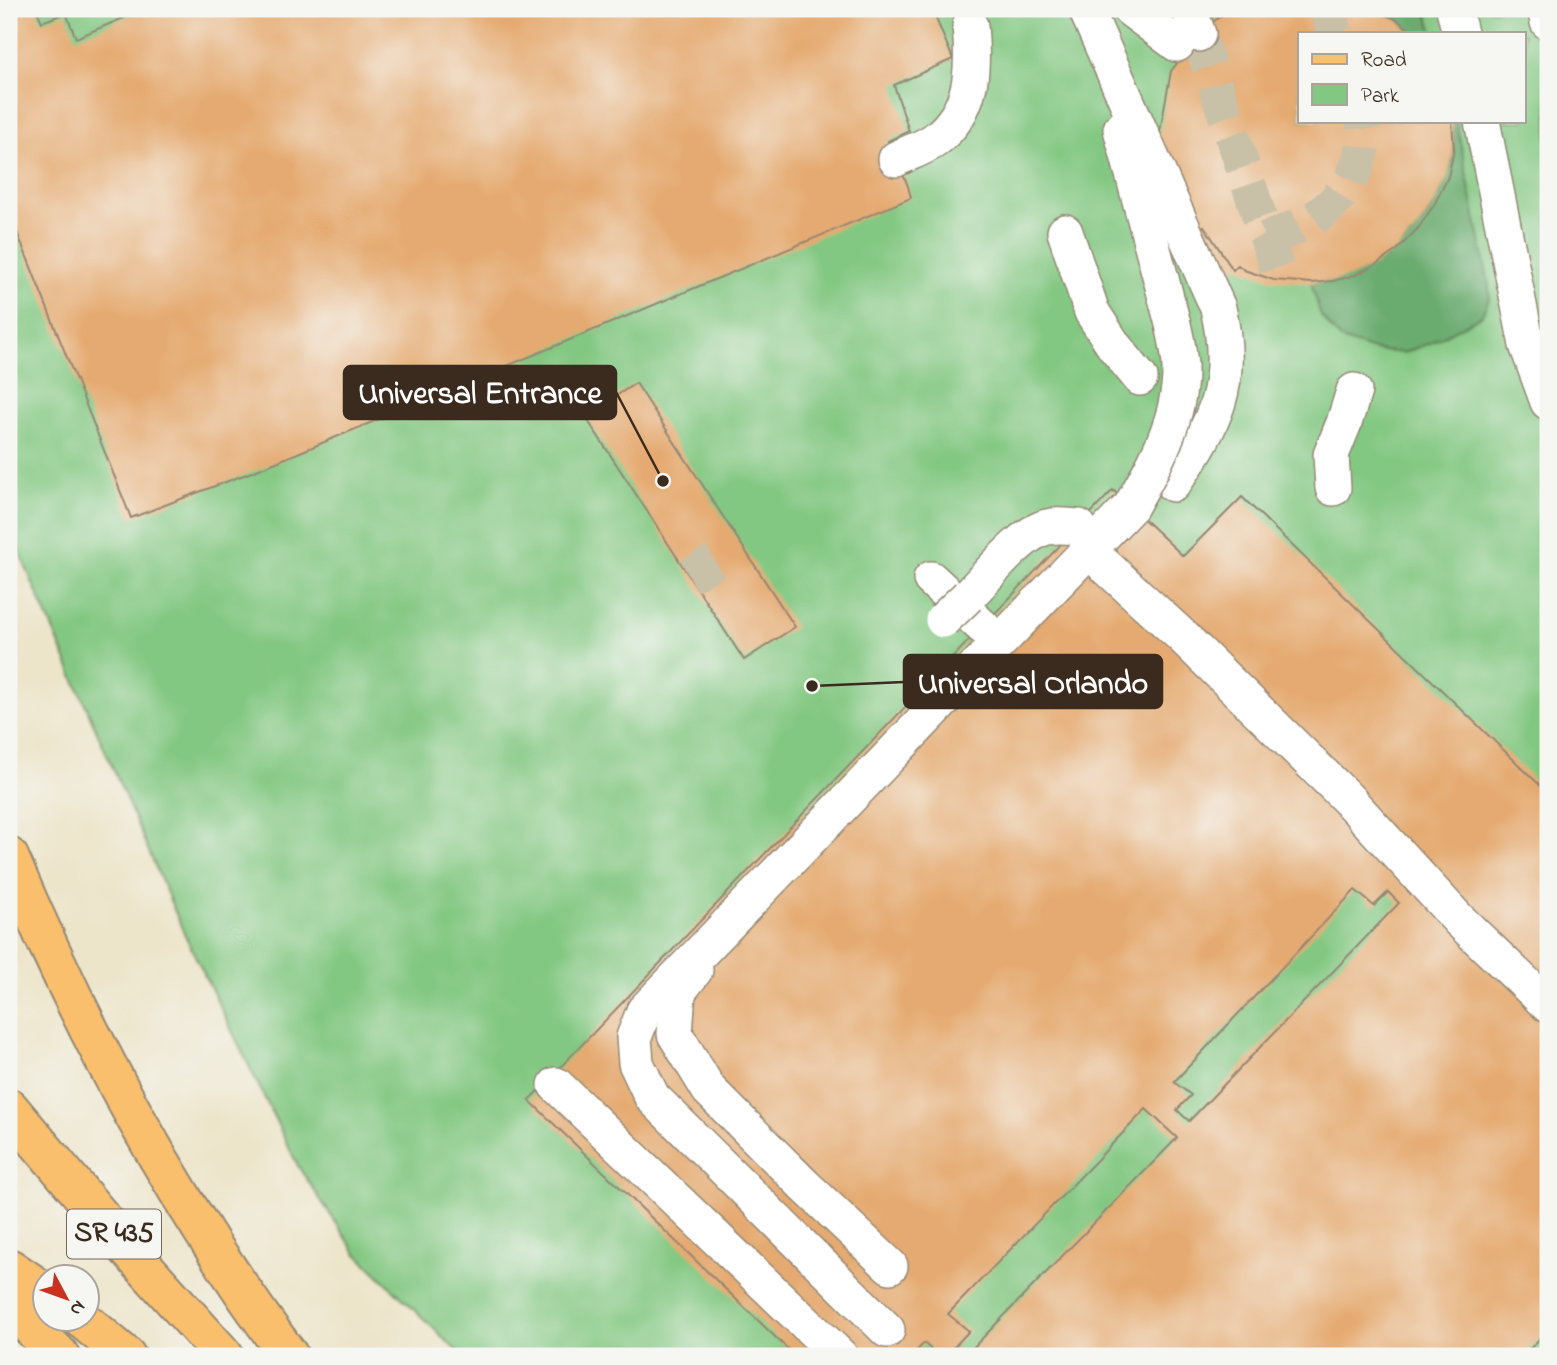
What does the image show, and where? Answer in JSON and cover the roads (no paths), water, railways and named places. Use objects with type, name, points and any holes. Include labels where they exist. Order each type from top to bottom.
[{"type":"main road","points":[[9,857],[90,1035],[138,1125],[201,1229],[289,1356]]},
{"type":"main road","name":"SR 435","points":[[9,1108],[111,1231],[224,1356]]},
{"type":"main road","points":[[9,1268],[32,1284]]},
{"type":"main road","points":[[9,1305],[60,1356]]},
{"type":"main road","points":[[100,1334],[126,1356]]},
{"type":"street","points":[[1130,9],[1188,29]]},
{"type":"street","points":[[1454,9],[1460,32]]},
{"type":"street","points":[[1545,9],[1548,22]]},
{"type":"street","points":[[887,1329],[652,1097],[636,1063],[634,1037],[645,1010],[1131,506],[1153,467],[1177,406],[1180,367],[1173,324],[1090,17]]},
{"type":"street","points":[[1090,17],[1218,308],[1224,337],[1224,378],[1216,409],[1201,444],[1173,484]]},
{"type":"street","points":[[896,159],[934,141],[956,120],[964,106],[971,85],[973,55],[970,26]]},
{"type":"street","points":[[1482,122],[1541,341],[1548,402]]},
{"type":"street","points":[[1065,232],[1092,312],[1114,346],[1140,378]]},
{"type":"street","points":[[1333,488],[1331,455],[1354,391]]},
{"type":"street","points":[[943,620],[1025,538],[1041,529],[1079,527]]},
{"type":"street","points":[[1100,561],[1182,636],[1346,797],[1458,919],[1548,1005]]},
{"type":"street","points":[[930,579],[982,627]]},
{"type":"street","points":[[748,905],[678,992],[675,1034],[709,1090],[890,1266]]},
{"type":"street","points":[[825,1356],[550,1085],[840,1356]]},
{"type":"tunnel","points":[[1327,9],[1335,32]]},
{"type":"tunnel","points":[[1198,34],[1281,280]]},
{"type":"tunnel","points":[[1266,239],[1311,220],[1344,190],[1358,165],[1363,122]]},
{"type":"tunnel","points":[[689,576],[715,561]]},
{"type":"place","name":"Universal Entrance","points":[[663,481]]},
{"type":"place","name":"Universal Orlando","points":[[812,686]]}]
